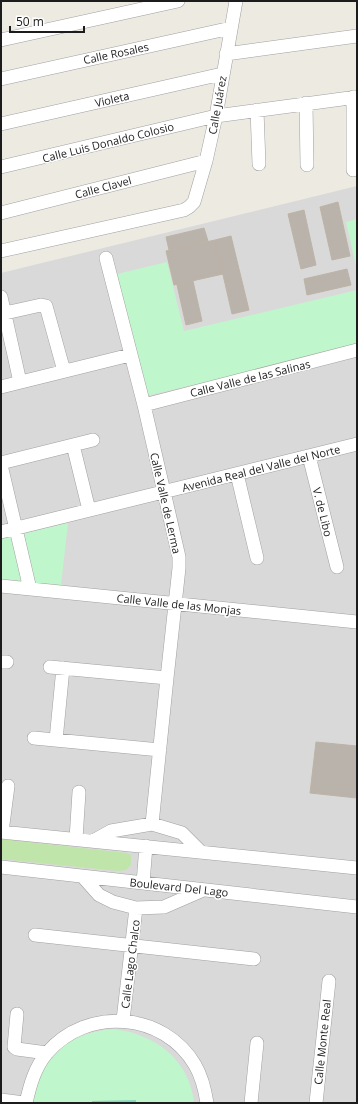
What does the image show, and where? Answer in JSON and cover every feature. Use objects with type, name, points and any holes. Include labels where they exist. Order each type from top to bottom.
[{"type":"street","points":[[1,40],[178,1]]},
{"type":"street","name":"Calle Juárez","points":[[1,251],[184,210],[194,202],[206,161],[216,116],[222,74],[236,1]]},
{"type":"street","name":"Calle Rosales","points":[[1,78],[231,28]]},
{"type":"street","points":[[226,54],[357,36]]},
{"type":"street","name":"Violeta","points":[[1,124],[222,74]]},
{"type":"street","points":[[353,170],[355,97]]},
{"type":"street","name":"Calle Luis Donaldo Colosio","points":[[1,167],[216,116],[355,97]]},
{"type":"street","points":[[306,104],[307,165]]},
{"type":"street","points":[[257,110],[259,164]]},
{"type":"street","name":"Calle Clavel","points":[[1,213],[206,161]]},
{"type":"street","name":"Calle Valle de Lerma","points":[[106,258],[144,405],[179,557],[152,824]]},
{"type":"street","points":[[1,298],[3,313],[20,382]]},
{"type":"street","points":[[3,313],[41,305],[46,306],[64,371]]},
{"type":"street","name":"Calle Valle de las Salinas","points":[[144,405],[357,350]]},
{"type":"street","points":[[1,387],[130,355]]},
{"type":"street","points":[[30,589],[1,464],[93,440]]},
{"type":"street","name":"Avenida Real del Valle del Norte","points":[[1,532],[357,444]]},
{"type":"street","points":[[73,445],[89,510]]},
{"type":"street","name":"V. de Libo","points":[[309,456],[337,568]]},
{"type":"street","points":[[237,474],[257,558]]},
{"type":"street","name":"Calle Valle de las Monjas","points":[[1,586],[357,622]]},
{"type":"street","points":[[50,667],[167,678]]},
{"type":"street","points":[[56,740],[63,668]]},
{"type":"street","points":[[34,738],[160,750]]},
{"type":"street","points":[[8,786],[2,832],[357,868]]},
{"type":"street","points":[[76,839],[79,792]]},
{"type":"street","points":[[93,841],[111,831],[152,824],[182,833],[201,852]]},
{"type":"street","points":[[143,884],[146,846]]},
{"type":"street","name":"Boulevard Del Lago","points":[[1,867],[357,907]]},
{"type":"street","points":[[83,877],[99,895],[113,902],[136,908],[164,907],[204,890]]},
{"type":"street","name":"Calle Lago Chalco","points":[[124,1020],[136,908]]},
{"type":"street","points":[[35,935],[132,944],[254,959]]},
{"type":"street","name":"Calle Monte Real","points":[[316,1103],[328,981]]},
{"type":"street","points":[[17,1014],[14,1047],[17,1049],[47,1053]]},
{"type":"street","points":[[1,1100],[25,1103],[33,1077],[47,1053],[68,1034],[95,1023],[124,1020],[145,1025],[165,1034],[182,1048],[195,1066],[204,1086],[207,1103]]},
{"type":"street","points":[[251,1103],[257,1043]]},
{"type":"shaded area","points":[[357,186],[357,1103],[1,1103],[1,273]]},
{"type":"green space","points":[[357,219],[357,270],[346,222]]},
{"type":"green space","points":[[167,262],[184,331],[357,290],[357,346],[146,396],[117,274]]},
{"type":"green space","points":[[68,523],[61,585],[33,584],[23,535],[25,533]]},
{"type":"green space","points":[[13,535],[24,583],[1,581],[1,538]]},
{"type":"green space","points":[[1,839],[127,853],[131,855],[131,865],[126,870],[118,871],[1,859]]},
{"type":"green space","points":[[114,1029],[143,1037],[156,1043],[168,1052],[178,1062],[186,1074],[194,1103],[31,1103],[40,1073],[61,1048],[85,1035]]},
{"type":"green space","points":[[136,1100],[136,1103],[92,1103],[92,1101]]},
{"type":"building","points":[[338,202],[350,256],[332,260],[320,207]]},
{"type":"building","points":[[304,210],[316,265],[301,269],[288,214]]},
{"type":"building","points":[[204,228],[208,241],[169,250],[166,237]]},
{"type":"building","points":[[231,236],[249,310],[232,314],[215,240]]},
{"type":"building","points":[[215,240],[223,274],[174,285],[166,251]]},
{"type":"building","points":[[347,269],[351,285],[307,295],[304,279]]},
{"type":"building","points":[[193,281],[202,321],[186,325],[177,285]]},
{"type":"building","points":[[316,742],[357,746],[357,798],[310,793]]}]
